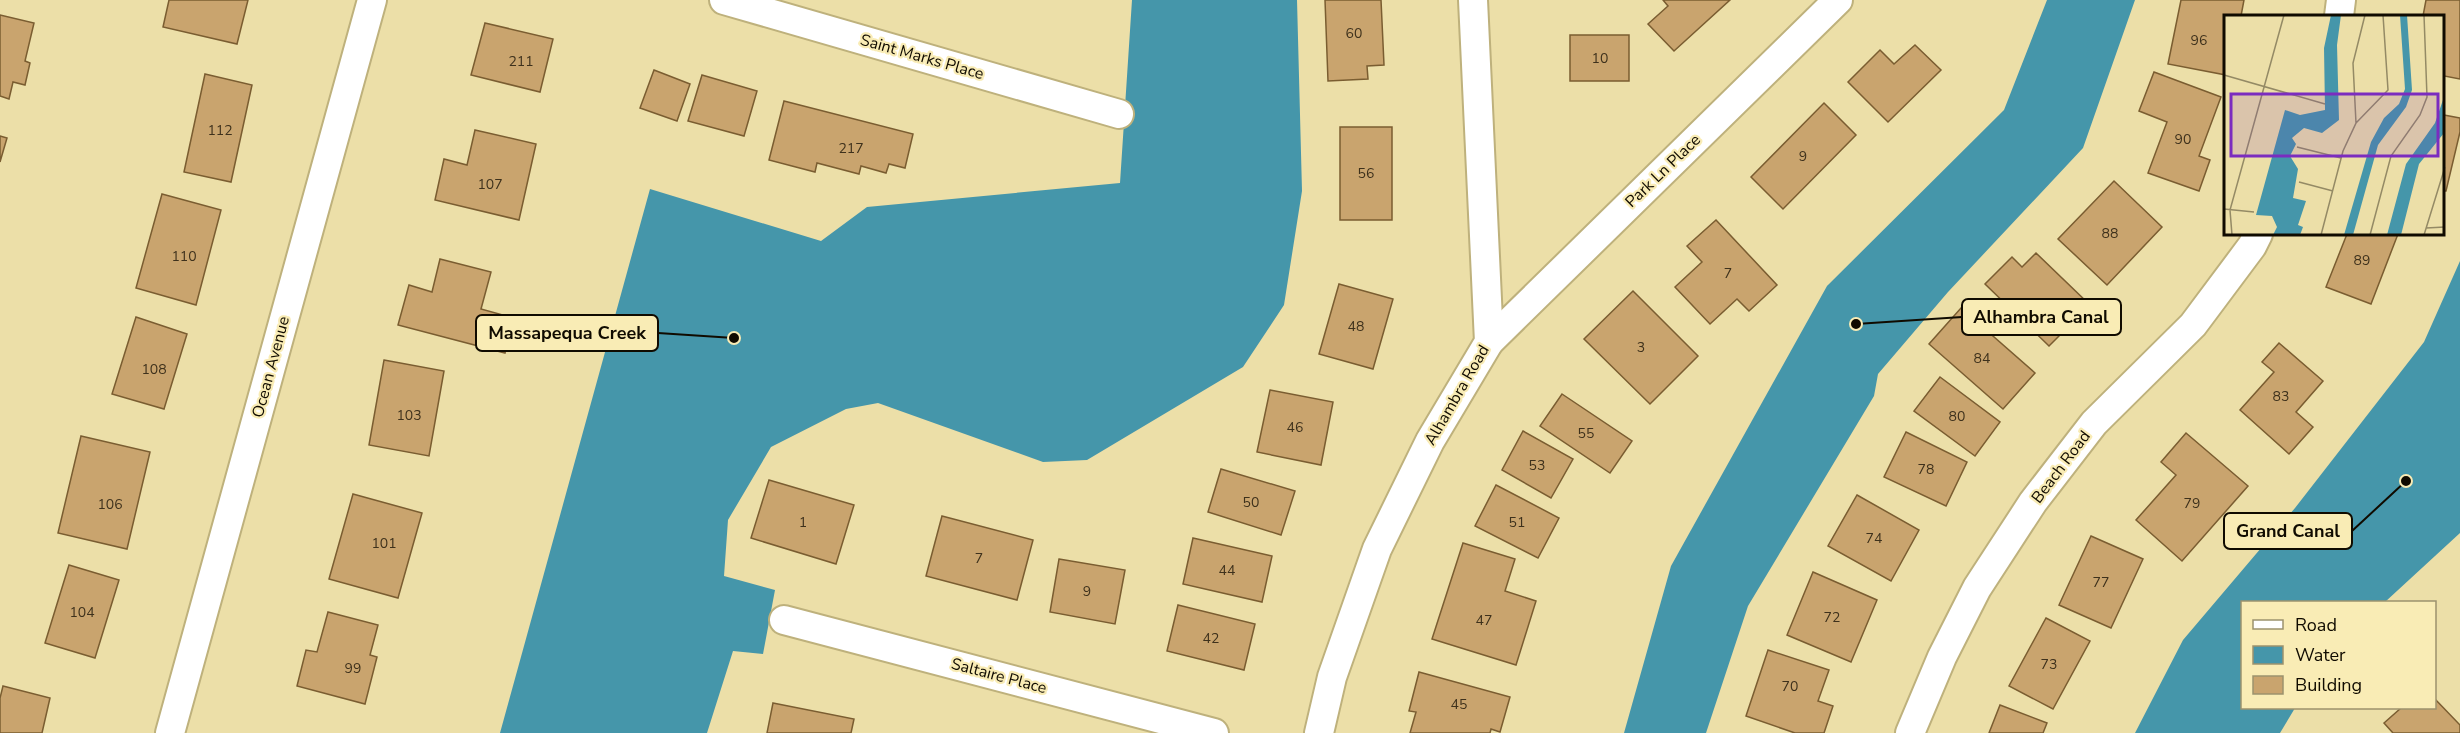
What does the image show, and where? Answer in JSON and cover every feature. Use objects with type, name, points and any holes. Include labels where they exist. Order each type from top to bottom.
[{"type":"street","name":"Ocean Avenue","points":[[170,733],[372,0]]},
{"type":"street","name":"Saint Marks Place","points":[[724,0],[1119,114]]},
{"type":"street","name":"Alhambra Road","points":[[1319,733],[1332,677],[1377,549],[1430,441],[1489,342],[1473,0]]},
{"type":"street","name":"Park Ln Place","points":[[1489,342],[1838,0]]},
{"type":"street","points":[[2339,15],[2341,0]]},
{"type":"street","name":"Beach Road","points":[[1910,733],[1942,657],[1977,588],[2033,502],[2094,423],[2193,325],[2257,236]]},
{"type":"street","name":"Saltaire Place","points":[[784,620],[1214,733]]},
{"type":"water","points":[[1132,0],[1297,0],[1302,191],[1284,305],[1243,367],[1087,460],[1043,462],[878,403],[846,409],[771,447],[728,520],[724,576],[775,590],[763,654],[733,651],[707,733],[500,733],[650,189],[821,241],[867,207],[1120,183]]},
{"type":"water","points":[[2047,0],[2135,0],[2083,148],[1948,292],[1878,374],[1874,396],[1748,606],[1706,733],[1624,733],[1671,566],[1827,286],[2004,110]]},
{"type":"water","points":[[2460,261],[2460,533],[2386,601],[2241,601],[2241,709],[2294,709],[2280,733],[2135,733],[2183,640],[2295,508],[2424,342]]},
{"type":"building","points":[[169,0],[248,0],[237,44],[163,27]]},
{"type":"building","points":[[1325,0],[1381,0],[1384,65],[1367,66],[1368,79],[1328,81]]},
{"type":"building","points":[[1663,0],[1730,0],[1674,51],[1648,24],[1668,6]]},
{"type":"building","points":[[2181,0],[2244,0],[2241,15],[2224,15],[2224,75],[2168,64]]},
{"type":"building","points":[[2426,0],[2460,0],[2460,79],[2445,76],[2445,15],[2423,15]]},
{"type":"building","points":[[0,15],[34,23],[25,61],[30,63],[25,85],[13,82],[9,99],[0,96]]},
{"type":"building","points":[[485,23],[553,39],[540,92],[471,75]]},
{"type":"building","points":[[1570,35],[1629,35],[1629,81],[1570,81]]},
{"type":"building","points":[[1915,45],[1941,70],[1888,122],[1848,82],[1880,50],[1894,64]]},
{"type":"building","points":[[654,70],[690,84],[677,121],[640,108]]},
{"type":"building","points":[[2154,72],[2221,97],[2199,156],[2210,160],[2199,191],[2148,173],[2167,122],[2139,111]]},
{"type":"building","points":[[205,74],[252,85],[231,182],[184,172]]},
{"type":"building","points":[[702,75],[757,91],[744,136],[688,121]]},
{"type":"building","points":[[784,101],[913,134],[905,168],[889,164],[886,173],[861,166],[859,174],[817,163],[815,172],[769,160]]},
{"type":"building","points":[[1824,103],[1856,135],[1783,209],[1751,177]]},
{"type":"building","points":[[2445,115],[2460,118],[2460,132],[2446,191]]},
{"type":"building","points":[[1340,127],[1392,127],[1392,220],[1340,220]]},
{"type":"building","points":[[475,130],[536,144],[519,220],[435,200],[444,159],[467,165]]},
{"type":"building","points":[[0,136],[7,138],[0,162]]},
{"type":"building","points":[[2114,181],[2162,227],[2107,285],[2058,239]]},
{"type":"building","points":[[162,194],[221,210],[196,305],[136,288]]},
{"type":"building","points":[[1716,220],[1777,285],[1749,311],[1737,299],[1710,324],[1675,287],[1702,262],[1687,246]]},
{"type":"building","points":[[2346,236],[2397,236],[2371,304],[2326,287]]},
{"type":"building","points":[[2036,253],[2090,305],[2049,346],[1985,284],[2012,257],[2022,267]]},
{"type":"building","points":[[440,259],[491,272],[481,309],[514,318],[505,353],[398,325],[409,285],[432,292]]},
{"type":"building","points":[[1339,284],[1393,299],[1373,369],[1319,354]]},
{"type":"building","points":[[1633,291],[1698,356],[1650,404],[1584,339]]},
{"type":"building","points":[[1961,308],[2035,373],[2003,409],[1929,344]]},
{"type":"building","points":[[136,317],[187,334],[164,409],[112,394]]},
{"type":"building","points":[[2279,343],[2323,381],[2296,412],[2313,427],[2289,454],[2240,410],[2274,372],[2262,362]]},
{"type":"building","points":[[384,360],[444,371],[429,456],[369,445]]},
{"type":"building","points":[[1940,377],[2000,422],[1975,456],[1914,411]]},
{"type":"building","points":[[1270,390],[1333,402],[1321,465],[1257,452]]},
{"type":"building","points":[[1562,394],[1632,441],[1610,473],[1540,426]]},
{"type":"building","points":[[1523,431],[1573,459],[1551,498],[1502,470]]},
{"type":"building","points":[[1906,432],[1967,462],[1946,506],[1884,477]]},
{"type":"building","points":[[2186,433],[2248,486],[2182,561],[2136,520],[2176,475],[2161,462]]},
{"type":"building","points":[[81,436],[150,452],[127,549],[58,533]]},
{"type":"building","points":[[1221,469],[1295,491],[1281,535],[1208,512]]},
{"type":"building","points":[[769,480],[854,505],[836,564],[751,538]]},
{"type":"building","points":[[1496,485],[1559,518],[1538,558],[1475,526]]},
{"type":"building","points":[[353,494],[422,513],[398,598],[329,579]]},
{"type":"building","points":[[1857,495],[1919,530],[1891,581],[1828,546]]},
{"type":"building","points":[[942,516],[1033,540],[1017,600],[926,576]]},
{"type":"building","points":[[2091,536],[2143,559],[2111,628],[2059,605]]},
{"type":"building","points":[[1193,538],[1272,556],[1262,602],[1183,584]]},
{"type":"building","points":[[1463,543],[1515,559],[1505,591],[1536,601],[1516,665],[1432,639]]},
{"type":"building","points":[[1059,559],[1125,570],[1115,624],[1050,612]]},
{"type":"building","points":[[69,565],[119,580],[95,658],[45,643]]},
{"type":"building","points":[[1813,572],[1877,600],[1851,662],[1787,635]]},
{"type":"building","points":[[1178,605],[1255,624],[1244,670],[1167,651]]},
{"type":"building","points":[[328,612],[378,625],[370,655],[377,657],[365,704],[297,686],[306,650],[317,652]]},
{"type":"building","points":[[2046,618],[2090,641],[2053,709],[2009,686]]},
{"type":"building","points":[[1768,650],[1829,670],[1818,701],[1833,706],[1824,733],[1795,733],[1746,716]]},
{"type":"building","points":[[1419,672],[1510,697],[1500,732],[1491,729],[1490,733],[1410,733],[1416,712],[1409,711]]},
{"type":"building","points":[[3,686],[50,698],[42,733],[0,733],[0,698]]},
{"type":"building","points":[[2436,700],[2460,725],[2460,733],[2393,733],[2384,723],[2400,709],[2436,709]]},
{"type":"building","points":[[773,703],[854,719],[851,733],[767,733]]},
{"type":"building","points":[[2000,705],[2047,723],[2043,733],[1989,733]]},
{"type":"place","name":"Alhambra Canal","points":[[1856,324]]},
{"type":"place","name":"Massapequa Creek","points":[[734,338]]},
{"type":"place","name":"Grand Canal","points":[[2406,481]]}]
